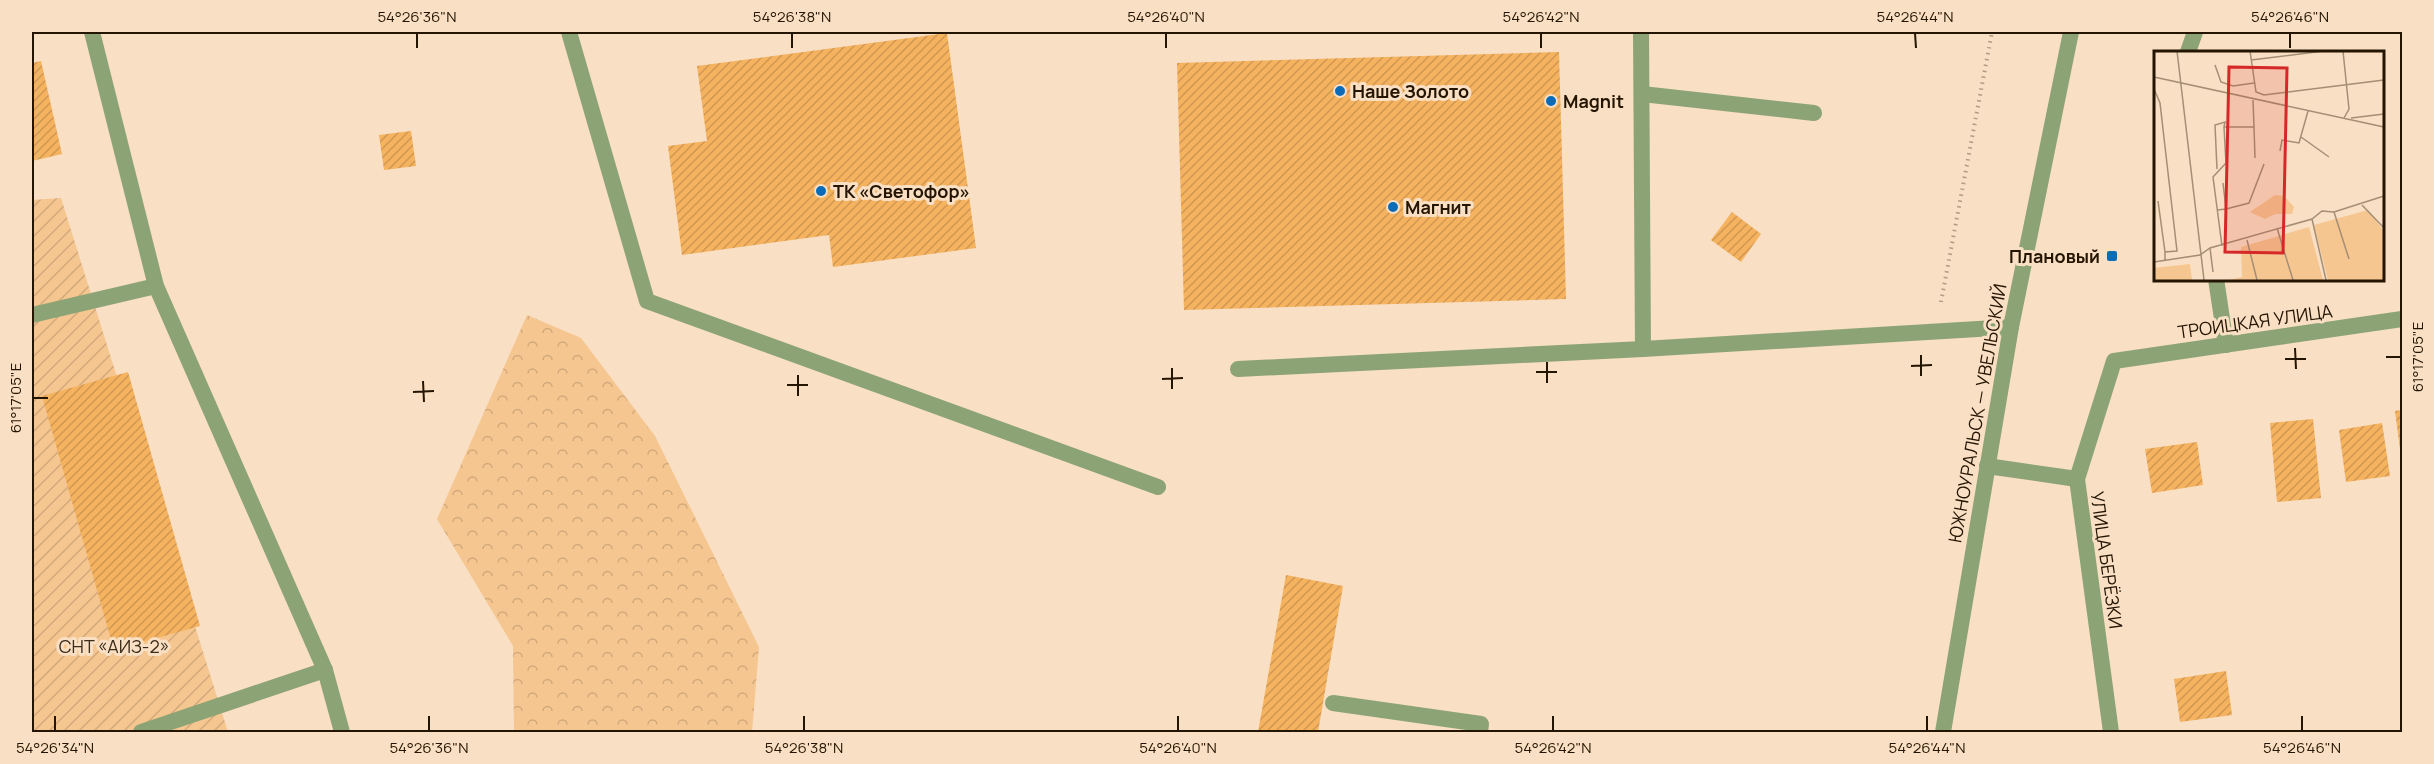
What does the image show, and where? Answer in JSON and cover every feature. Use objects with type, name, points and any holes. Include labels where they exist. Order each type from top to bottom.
[{"type":"street","points":[[93,32],[156,286],[325,670],[342,732]]},
{"type":"street","points":[[569,32],[647,301],[1158,487]]},
{"type":"street","points":[[1641,32],[1643,349]]},
{"type":"street","name":"ЮЖНОУРАЛЬСК — УВЕЛЬСКИЙ","points":[[1943,732],[2011,327],[2071,32]]},
{"type":"street","points":[[2188,51],[2195,32]]},
{"type":"street","points":[[1642,94],[1814,113]]},
{"type":"street","points":[[2216,280],[2226,345]]},
{"type":"street","points":[[32,315],[156,286]]},
{"type":"street","name":"ТРОИЦКАЯ УЛИЦА","points":[[2114,361],[2403,319]]},
{"type":"street","points":[[1238,369],[1643,349],[2011,327]]},
{"type":"street","name":"УЛИЦА БЕРЁЗКИ","points":[[2111,732],[2077,479],[2114,361]]},
{"type":"street","points":[[1987,466],[2077,479]]},
{"type":"street","points":[[141,732],[325,670]]},
{"type":"street","points":[[1333,703],[1481,724],[1480,732]]},
{"type":"path","points":[[1935,331],[1992,32]]},
{"type":"green space","name":"СНТ «АИЗ-2»","points":[[61,198],[228,732],[32,732],[32,200]]},
{"type":"green space","points":[[527,315],[581,338],[655,436],[759,647],[752,732],[514,732],[513,646],[437,519]]},
{"type":"building","name":"ТК «Светофор»","points":[[947,33],[976,248],[833,267],[829,235],[682,255],[668,146],[707,141],[697,66]]},
{"type":"building","points":[[1559,52],[1566,299],[1184,310],[1177,63]]},
{"type":"building","points":[[41,61],[62,154],[32,161],[32,63]]},
{"type":"building","points":[[411,131],[416,166],[384,170],[379,135]]},
{"type":"building","points":[[1732,212],[1761,234],[1741,262],[1711,240]]},
{"type":"building","points":[[128,372],[200,626],[114,650],[42,396]]},
{"type":"building","points":[[2402,410],[2402,449],[2400,449],[2395,411]]},
{"type":"building","points":[[2313,419],[2321,498],[2277,502],[2270,423]]},
{"type":"building","points":[[2382,423],[2390,476],[2346,482],[2339,430]]},
{"type":"building","points":[[2197,442],[2203,485],[2152,493],[2145,449]]},
{"type":"building","points":[[1286,575],[1343,586],[1318,732],[1258,732]]},
{"type":"building","points":[[2226,671],[2232,715],[2180,722],[2174,679]]},
{"type":"place","name":"Наше Золото","points":[[1340,91]]},
{"type":"place","name":"Magnit","points":[[1551,101]]},
{"type":"place","name":"ТК «Светофор»","points":[[821,191]]},
{"type":"place","name":"Магнит","points":[[1393,207]]},
{"type":"place","name":"Плановый","points":[[2112,256]]}]
